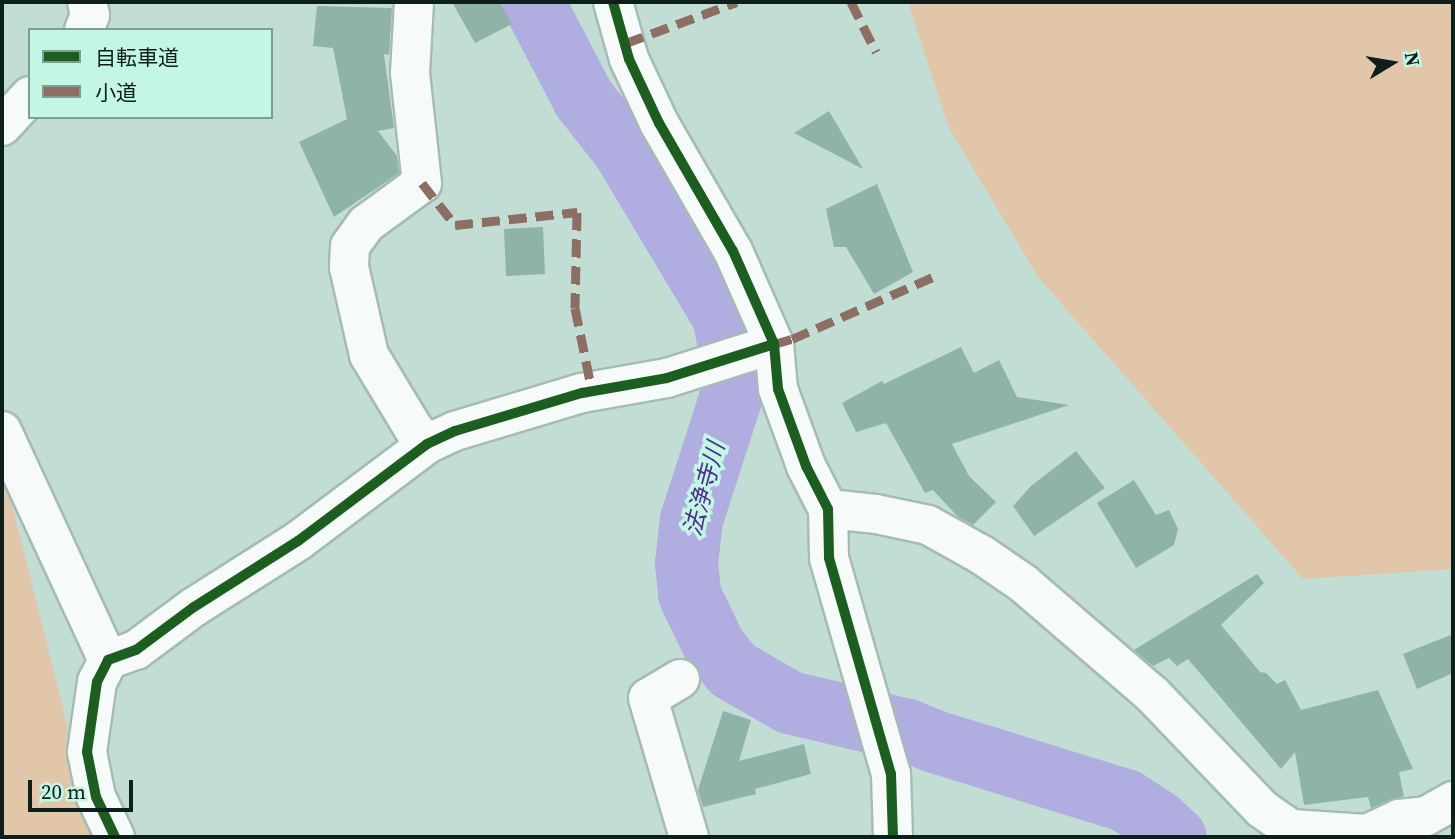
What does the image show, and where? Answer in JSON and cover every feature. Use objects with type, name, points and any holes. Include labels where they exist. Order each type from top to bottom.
[{"type":"street","points":[[85,28],[90,15],[87,2]]},
{"type":"street","points":[[414,2],[410,74],[422,183],[366,225],[351,246],[349,267],[369,355],[413,428],[427,444]]},
{"type":"street","points":[[613,2],[629,59],[653,110],[733,251],[774,344],[778,389],[806,466],[828,509],[830,558],[891,774],[893,837]]},
{"type":"street","points":[[2,126],[28,98]]},
{"type":"street","points":[[115,837],[96,797],[87,752],[97,682],[108,660],[136,650],[194,607],[298,541],[427,444],[455,431],[558,400],[667,378],[774,344]]},
{"type":"street","points":[[2,431],[108,660]]},
{"type":"street","points":[[828,509],[876,514],[928,525],[982,555],[1024,584],[1152,694],[1262,809],[1291,829],[1367,834],[1399,819],[1439,818]]},
{"type":"street","points":[[680,680],[648,698],[689,837]]},
{"type":"shaded area","points":[[908,2],[1453,2],[1453,569],[1303,579],[1038,277],[948,126]]},
{"type":"shaded area","points":[[2,465],[95,837],[2,837]]},
{"type":"building","points":[[452,2],[500,2],[512,24],[475,43]]},
{"type":"building","points":[[317,6],[392,8],[389,55],[384,54],[394,128],[378,131],[397,156],[399,173],[334,217],[299,142],[347,119],[333,48],[313,46]]},
{"type":"building","points":[[829,111],[863,169],[794,133]]},
{"type":"building","points":[[877,184],[913,272],[874,294],[846,247],[834,247],[826,209]]},
{"type":"building","points":[[543,227],[545,274],[506,276],[504,229]]},
{"type":"building","points":[[961,347],[974,373],[999,360],[1017,397],[1069,405],[952,444],[969,476],[996,502],[973,525],[958,517],[933,490],[925,493],[886,423],[856,432],[842,403],[882,381],[884,384]]},
{"type":"building","points":[[1076,451],[1105,488],[1034,536],[1013,506],[1031,486]]},
{"type":"building","points":[[1134,480],[1156,515],[1169,510],[1178,529],[1174,545],[1136,568],[1097,503]]},
{"type":"building","points":[[1257,574],[1264,583],[1221,625],[1260,672],[1266,673],[1277,684],[1285,680],[1301,710],[1378,690],[1413,769],[1399,772],[1404,796],[1371,808],[1368,797],[1304,805],[1295,752],[1281,769],[1188,659],[1177,666],[1169,658],[1153,666],[1134,650]]},
{"type":"building","points":[[1453,634],[1453,673],[1417,689],[1403,654]]},
{"type":"building","points":[[723,711],[751,720],[739,761],[804,744],[811,774],[755,789],[756,794],[703,807],[698,790]]},
{"type":"waterway","name":"法浄寺川","points":[[533,2],[583,98],[623,149],[723,316],[736,380],[691,519],[686,563],[689,594],[714,646],[732,669],[789,702],[907,730],[934,741],[1125,800],[1157,821],[1175,837]]},
{"type":"marked path","points":[[626,43],[737,2]]},
{"type":"marked path","points":[[851,2],[876,52]]},
{"type":"marked path","points":[[422,183],[455,225],[577,212],[575,308],[592,391]]},
{"type":"marked path","points":[[774,344],[792,339],[935,276]]},
{"type":"cycle path","points":[[613,2],[629,59],[659,123],[733,251],[774,344],[778,389],[806,466],[828,509],[829,558],[891,774],[893,837]]},
{"type":"cycle path","points":[[115,837],[96,797],[87,752],[97,682],[108,660],[136,650],[194,607],[298,541],[427,444],[455,431],[582,393],[667,378],[774,344]]}]
